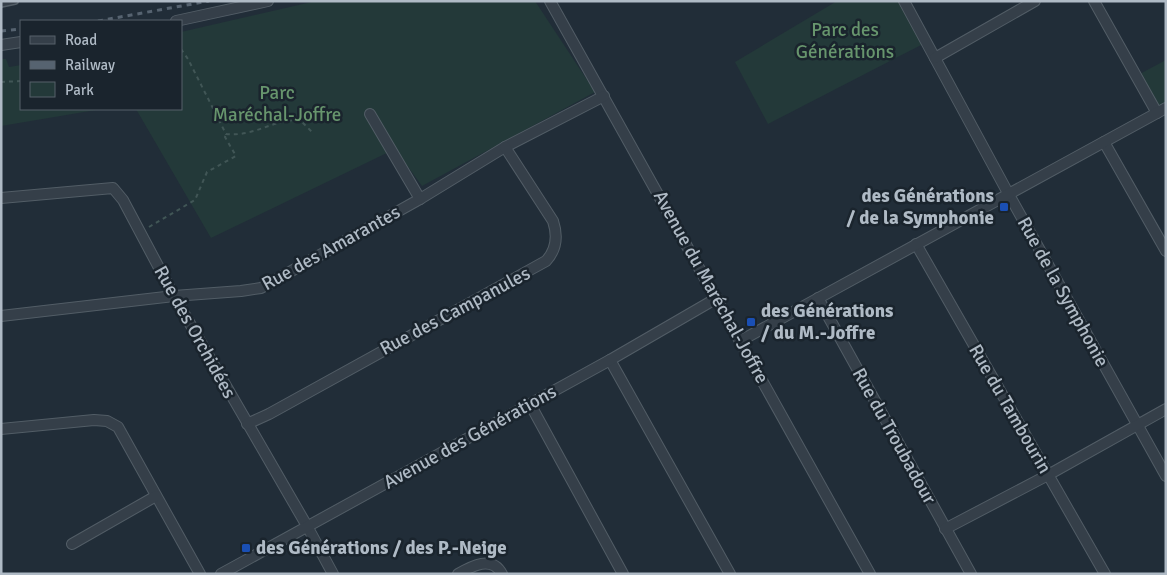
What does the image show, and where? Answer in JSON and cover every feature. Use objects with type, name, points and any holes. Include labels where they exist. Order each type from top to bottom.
[{"type":"street","points":[[181,20],[268,1]]},
{"type":"street","name":"Avenue du Maréchal-Joffre","points":[[550,1],[870,574]]},
{"type":"street","name":"Rue de la Symphonie","points":[[904,1],[1008,193],[1166,476]]},
{"type":"street","points":[[935,58],[1035,1]]},
{"type":"street","points":[[740,341],[1162,110],[1094,1]]},
{"type":"street","points":[[1,45],[20,42]]},
{"type":"street","name":"Rue des Amarantes","points":[[1,316],[174,296],[241,292],[261,288],[420,199],[505,146],[604,96]]},
{"type":"street","points":[[370,114],[420,199]]},
{"type":"street","points":[[1104,142],[1166,252]]},
{"type":"street","name":"Rue des Campanules","points":[[247,424],[270,414],[375,354],[546,262],[551,256],[556,242],[553,221],[505,146]]},
{"type":"street","name":"Rue des Orchidées","points":[[1,198],[113,188],[123,200],[174,296],[333,574]]},
{"type":"street","name":"Rue du Tambourin","points":[[916,244],[1105,574]]},
{"type":"street","name":"Avenue des Générations","points":[[221,574],[610,360],[717,298]]},
{"type":"street","name":"Rue du Troubadour","points":[[818,298],[971,574]]},
{"type":"street","points":[[610,360],[730,574]]},
{"type":"street","points":[[530,404],[623,574]]},
{"type":"street","points":[[945,529],[1048,475],[1166,409]]},
{"type":"street","points":[[1,428],[94,420],[108,421],[118,427],[200,574]]},
{"type":"street","points":[[72,544],[156,496]]},
{"type":"street","points":[[458,574],[475,564],[488,563],[500,569],[502,574]]},
{"type":"lane","points":[[1,4],[15,1]]},
{"type":"path","points":[[141,232],[196,200],[207,172],[236,156],[188,59],[182,51]]},
{"type":"path","points":[[1,82],[20,81]]},
{"type":"path","points":[[226,134],[240,135],[288,120],[300,120],[314,134]]},
{"type":"green space","name":"Parc Maréchal-Joffre","points":[[316,1],[535,1],[595,92],[422,186],[395,149],[211,238],[137,110],[182,110],[182,32]]},
{"type":"green space","name":"Parc des Générations","points":[[837,1],[900,1],[923,44],[768,124],[735,62]]},
{"type":"green space","points":[[1,59],[6,59],[9,67],[20,65],[20,110],[96,110],[1,126]]},
{"type":"green space","points":[[1166,60],[1166,108],[1157,113],[1136,76]]},
{"type":"railway","points":[[104,20],[209,1]]},
{"type":"railway","points":[[1,31],[20,29]]},
{"type":"place","name":"des Générations / de la Symphonie","points":[[1004,207]]},
{"type":"place","name":"des Générations / du M.-Joffre","points":[[751,322]]},
{"type":"place","name":"des Générations / des P.-Neige","points":[[246,548]]}]
